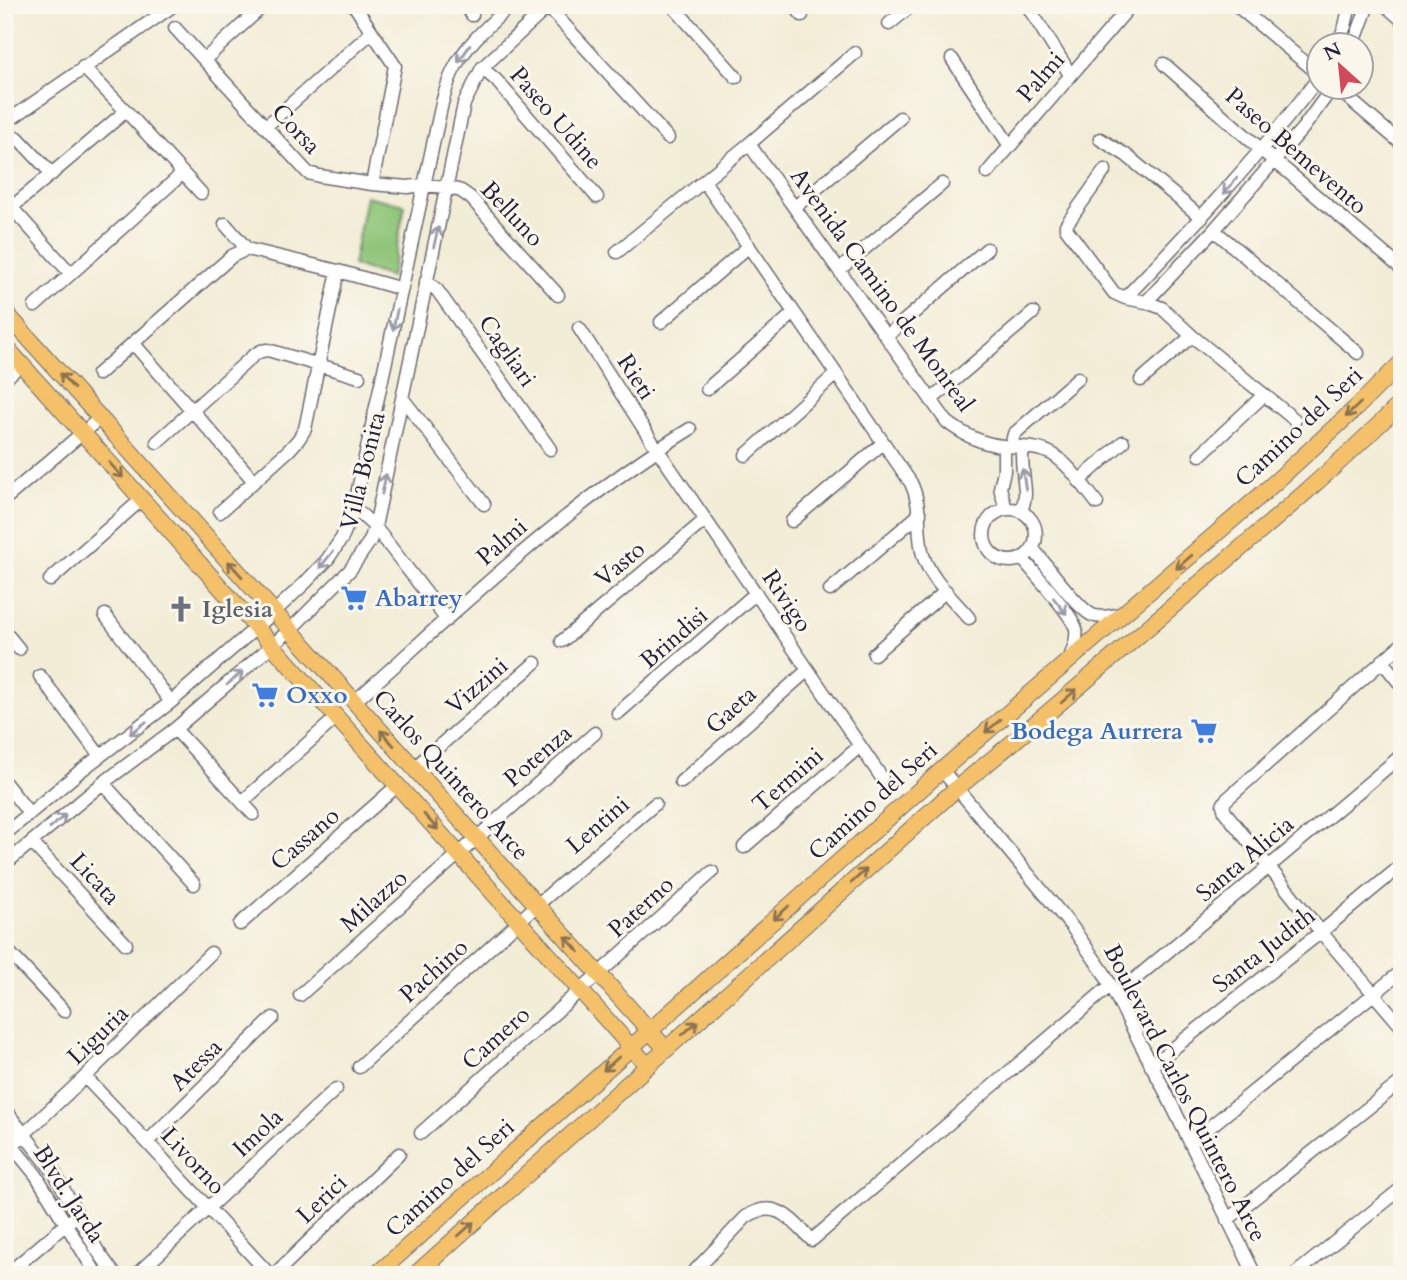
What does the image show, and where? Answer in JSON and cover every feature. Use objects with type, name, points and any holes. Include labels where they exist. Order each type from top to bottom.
[{"type":"main road","name":"Carlos Quintero Arce","points":[[5,313],[666,1049]]},
{"type":"main road","name":"Carlos Quintero Arce","points":[[5,346],[647,1065]]},
{"type":"main road","name":"Camino del Seri","points":[[376,1275],[942,770],[1261,495],[1402,362]]},
{"type":"main road","name":"Camino del Seri","points":[[415,1275],[957,788],[1037,723],[1306,491],[1402,402]]},
{"type":"street","points":[[5,123],[174,5]]},
{"type":"street","points":[[354,5],[393,61],[395,69],[372,184]]},
{"type":"street","name":"Villa Bonita","points":[[5,834],[171,702],[257,628],[306,582],[342,538],[354,508],[442,103],[452,73],[467,48],[511,5]]},
{"type":"street","points":[[672,5],[736,76]]},
{"type":"street","points":[[889,24],[912,5]]},
{"type":"street","points":[[1027,5],[1070,76]]},
{"type":"street","points":[[1236,5],[1306,64]]},
{"type":"street","points":[[1343,32],[1350,5]]},
{"type":"street","points":[[1358,32],[1368,5]]},
{"type":"street","points":[[1385,5],[1402,20]]},
{"type":"street","points":[[549,6],[668,138]]},
{"type":"street","name":"Villa Bonita","points":[[5,864],[103,783],[175,729],[273,646],[350,570],[370,541],[403,399],[464,104],[482,68],[549,6]]},
{"type":"street","name":"Palmi","points":[[987,173],[1128,7]]},
{"type":"street","points":[[204,60],[256,8]]},
{"type":"street","name":"Corsa","points":[[175,28],[312,175],[372,184],[408,187],[423,185]]},
{"type":"street","points":[[265,127],[372,32]]},
{"type":"street","points":[[617,252],[855,53]]},
{"type":"street","points":[[952,59],[1010,146]]},
{"type":"street","name":"Paseo Bemevento","points":[[1164,64],[1402,269]]},
{"type":"street","points":[[83,68],[201,192]]},
{"type":"street","name":"Paseo Udine","points":[[482,68],[496,80],[597,197]]},
{"type":"street","points":[[1125,298],[1202,218],[1306,94]]},
{"type":"street","points":[[1146,302],[1214,230],[1303,128],[1322,102]]},
{"type":"street","points":[[1350,102],[1402,144]]},
{"type":"street","points":[[71,274],[8,210],[126,111]]},
{"type":"street","points":[[795,207],[900,118]]},
{"type":"street","points":[[18,138],[52,174]]},
{"type":"street","points":[[1100,139],[1126,155],[1202,218]]},
{"type":"street","name":"Avenida Camino de Monreal","points":[[749,144],[947,422],[976,439],[1052,454],[1097,503]]},
{"type":"street","points":[[1105,170],[1066,228],[1114,293],[1161,308],[1295,420]]},
{"type":"street","points":[[35,306],[183,173]]},
{"type":"street","points":[[704,181],[915,491],[920,514],[922,553],[927,566],[969,618]]},
{"type":"street","points":[[839,270],[942,184]]},
{"type":"street","name":"Belluno","points":[[423,185],[447,187],[461,191],[471,198],[558,295]]},
{"type":"street","points":[[225,224],[247,249],[402,289]]},
{"type":"street","points":[[1214,230],[1358,353]]},
{"type":"street","points":[[662,322],[749,246]]},
{"type":"street","points":[[98,374],[232,256],[247,249]]},
{"type":"street","points":[[887,336],[987,249]]},
{"type":"street","points":[[220,512],[289,450],[304,429],[338,271]]},
{"type":"street","name":"Cagliari","points":[[426,281],[438,290],[550,449]]},
{"type":"street","points":[[707,389],[794,313]]},
{"type":"street","points":[[931,400],[1033,313]]},
{"type":"street","name":"Rieti","points":[[579,328],[657,449]]},
{"type":"street","points":[[1141,380],[1192,336]]},
{"type":"street","points":[[133,343],[254,481]]},
{"type":"street","points":[[157,442],[261,351],[268,349],[359,377]]},
{"type":"street","points":[[5,379],[21,364]]},
{"type":"street","points":[[747,455],[836,374]]},
{"type":"street","points":[[1006,509],[1000,488],[1014,434],[1078,378]]},
{"type":"street","points":[[1200,455],[1264,395]]},
{"type":"street","points":[[403,399],[484,504]]},
{"type":"street","points":[[5,499],[100,418]]},
{"type":"street","name":"Palmi","points":[[354,702],[566,516],[615,478],[690,429]]},
{"type":"street","points":[[1079,481],[1123,442]]},
{"type":"street","points":[[792,521],[883,443]]},
{"type":"street","points":[[1012,446],[1023,472],[1027,491],[1021,511]]},
{"type":"street","name":"Rivigo","points":[[657,449],[882,778]]},
{"type":"street","points":[[50,580],[142,499]]},
{"type":"street","points":[[354,508],[375,527],[446,620]]},
{"type":"street","points":[[999,511],[1021,511],[1028,515],[1036,527],[1033,549],[1015,561],[1000,559],[993,555],[985,543],[988,521],[999,511]]},
{"type":"street","points":[[830,590],[920,514]]},
{"type":"street","name":"Vasto","points":[[562,641],[705,520]]},
{"type":"street","points":[[1033,549],[1081,606],[1093,615],[1105,617],[1125,613]]},
{"type":"street","points":[[1022,558],[1069,616],[1076,629],[1076,642],[1069,661]]},
{"type":"street","points":[[874,654],[946,590]]},
{"type":"street","name":"Brindisi","points":[[618,713],[756,593]]},
{"type":"street","points":[[105,615],[171,702]]},
{"type":"street","points":[[5,632],[19,649]]},
{"type":"street","points":[[1402,644],[1223,805],[1224,812],[1402,1027]]},
{"type":"street","points":[[1382,662],[1402,686]]},
{"type":"street","name":"Vizzini","points":[[414,768],[535,663]]},
{"type":"street","name":"Gaeta","points":[[681,782],[808,670]]},
{"type":"street","points":[[40,676],[100,756]]},
{"type":"street","points":[[242,802],[337,718]]},
{"type":"street","points":[[175,729],[253,814]]},
{"type":"street","name":"Potenza","points":[[476,838],[595,733]]},
{"type":"street","name":"Termini","points":[[744,847],[860,746]]},
{"type":"street","name":"Santa Alicia","points":[[691,1275],[754,1211],[773,1209],[783,1212],[812,1240],[1402,755]]},
{"type":"street","name":"Boulevard Carlos Quintero Arce","points":[[942,770],[1091,952],[1113,990],[1255,1275]]},
{"type":"street","points":[[5,783],[29,813]]},
{"type":"street","points":[[103,783],[194,884]]},
{"type":"street","name":"Cassano","points":[[240,924],[398,785]]},
{"type":"street","name":"Lentini","points":[[537,905],[655,804]]},
{"type":"street","name":"Milazzo","points":[[300,995],[476,838]]},
{"type":"street","name":"Licata","points":[[32,843],[126,944]]},
{"type":"street","name":"Santa Judith","points":[[1151,1066],[1402,865]]},
{"type":"street","name":"Paterno","points":[[599,974],[712,872]]},
{"type":"street","name":"Pachino","points":[[359,1067],[537,905]]},
{"type":"street","points":[[5,948],[64,1011]]},
{"type":"street","name":"Liguria","points":[[7,1145],[24,1135],[211,953]]},
{"type":"street","points":[[1190,1143],[1402,971]]},
{"type":"street","name":"Camero","points":[[421,1133],[599,974]]},
{"type":"street","name":"Atessa","points":[[147,1142],[273,1018]]},
{"type":"street","name":"Livorno","points":[[85,1077],[272,1275]]},
{"type":"street","points":[[1227,1220],[1402,1081]]},
{"type":"street","name":"Imola","points":[[136,1275],[336,1089]]},
{"type":"street","name":"Blvd. Jarda","points":[[5,1110],[54,1172],[97,1250],[115,1275]]},
{"type":"street","name":"Blvd. Jarda","points":[[7,1145],[36,1175],[97,1275]]},
{"type":"street","name":"Lerici","points":[[272,1275],[399,1154]]},
{"type":"street","points":[[1294,1275],[1402,1188]]},
{"type":"street","points":[[6,1275],[77,1215]]},
{"type":"green space","points":[[366,196],[405,205],[391,277],[353,265]]},
{"type":"place","name":"Abarrey","points":[[354,598]]},
{"type":"place","name":"Iglesia","points":[[181,609]]},
{"type":"place","name":"Oxxo","points":[[265,695]]},
{"type":"place","name":"Bodega Aurrera","points":[[1204,731]]}]
